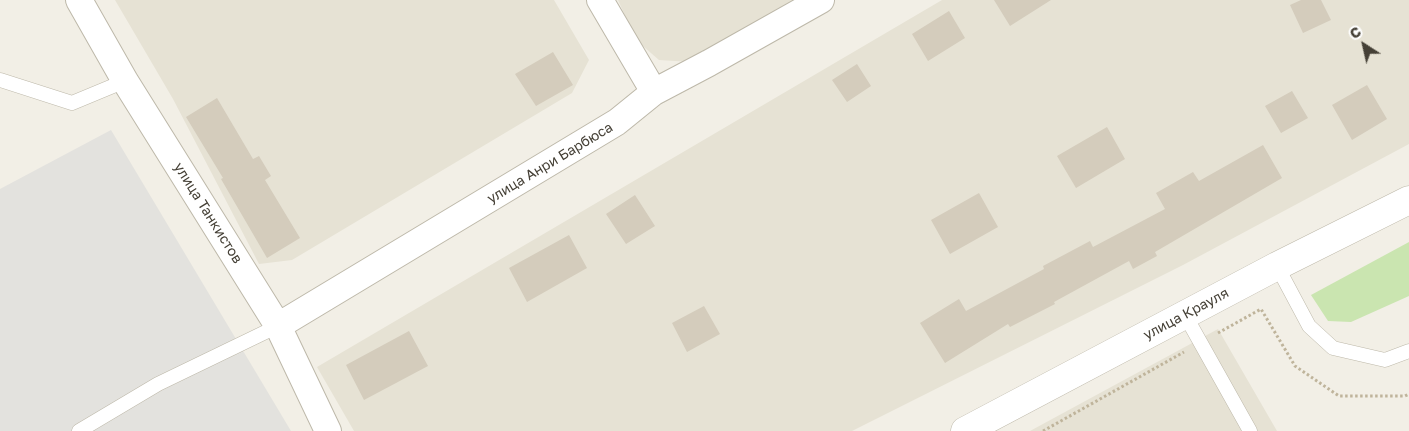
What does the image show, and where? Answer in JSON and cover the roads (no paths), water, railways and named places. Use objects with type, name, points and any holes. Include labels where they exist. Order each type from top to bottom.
[{"type":"street","name":"улица Танкистов","points":[[79,0],[125,81],[278,326],[328,431]]},
{"type":"street","points":[[600,0],[654,92]]},
{"type":"street","name":"улица Анри Барбюса","points":[[278,326],[617,122],[654,92],[709,64],[821,0]]},
{"type":"street","name":"улица Крауля","points":[[965,431],[1277,266],[1409,200]]},
{"type":"lane","points":[[0,80],[72,102],[125,81]]},
{"type":"lane","points":[[1277,266],[1309,326],[1334,348],[1385,360],[1409,351]]},
{"type":"lane","points":[[1185,314],[1250,431]]},
{"type":"lane","points":[[79,431],[158,384],[278,326]]}]
